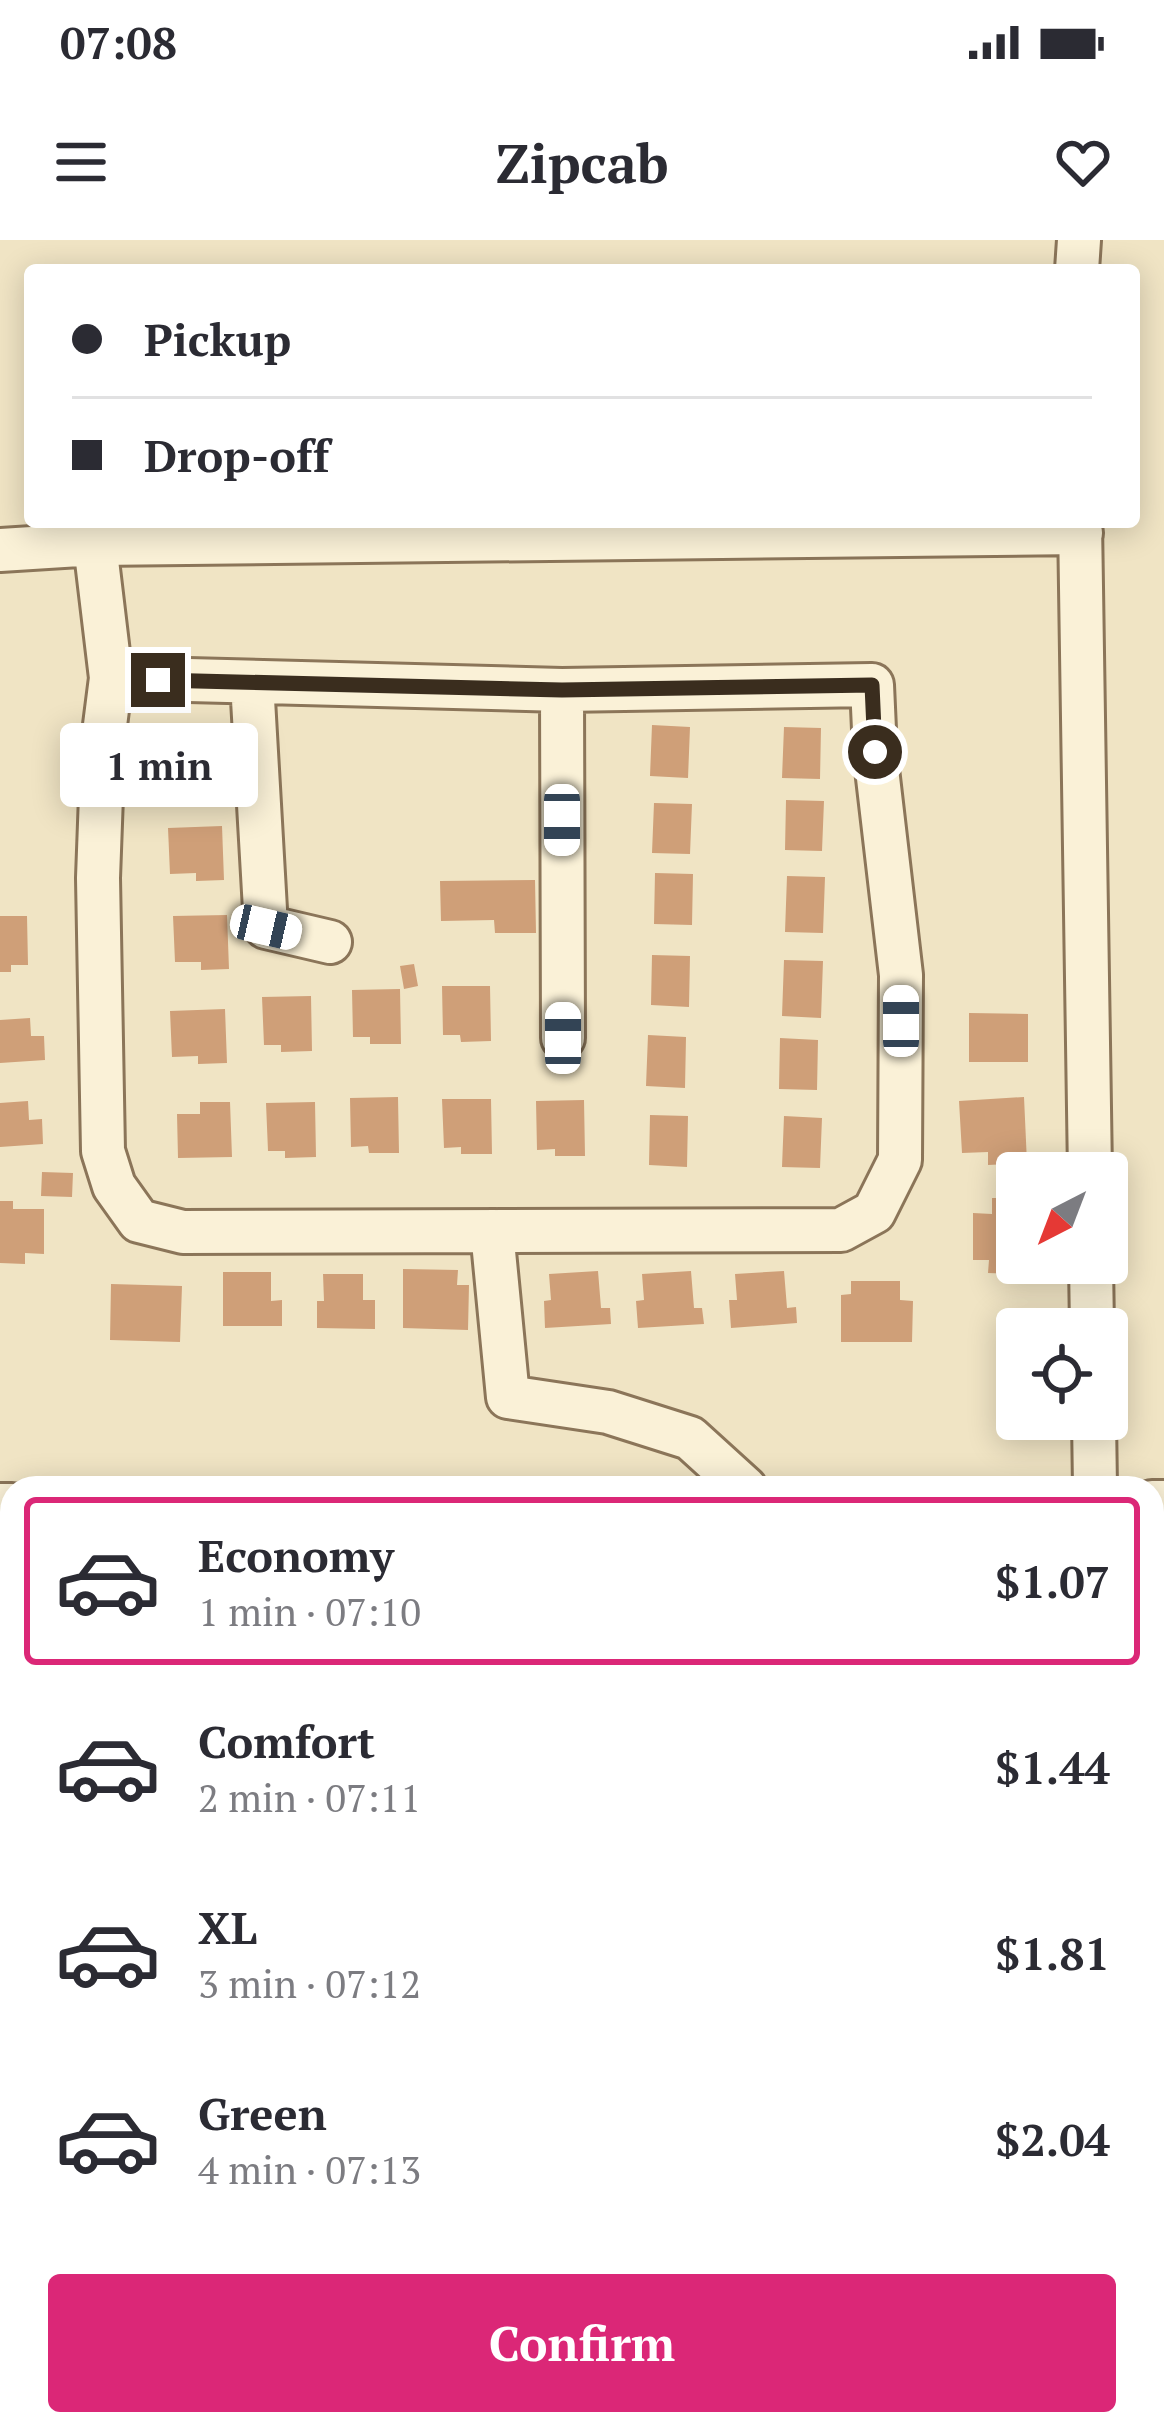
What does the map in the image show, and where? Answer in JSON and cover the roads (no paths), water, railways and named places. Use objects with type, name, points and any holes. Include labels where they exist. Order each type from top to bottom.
[{"type":"street","points":[[0,550],[95,544],[1023,528]]},
{"type":"street","points":[[1081,528],[1090,1152]]},
{"type":"street","points":[[95,544],[111,678],[103,741],[98,878],[103,1151],[114,1186],[139,1221],[183,1232],[841,1230],[874,1212],[900,1160],[901,975],[875,752],[872,685],[562,690],[111,678]]},
{"type":"street","points":[[252,682],[266,927],[330,942]]},
{"type":"street","points":[[562,690],[563,1038]]},
{"type":"street","points":[[492,1231],[508,1397],[608,1412],[690,1438],[733,1476]]},
{"type":"street","points":[[1094,1440],[1095,1476]]}]
